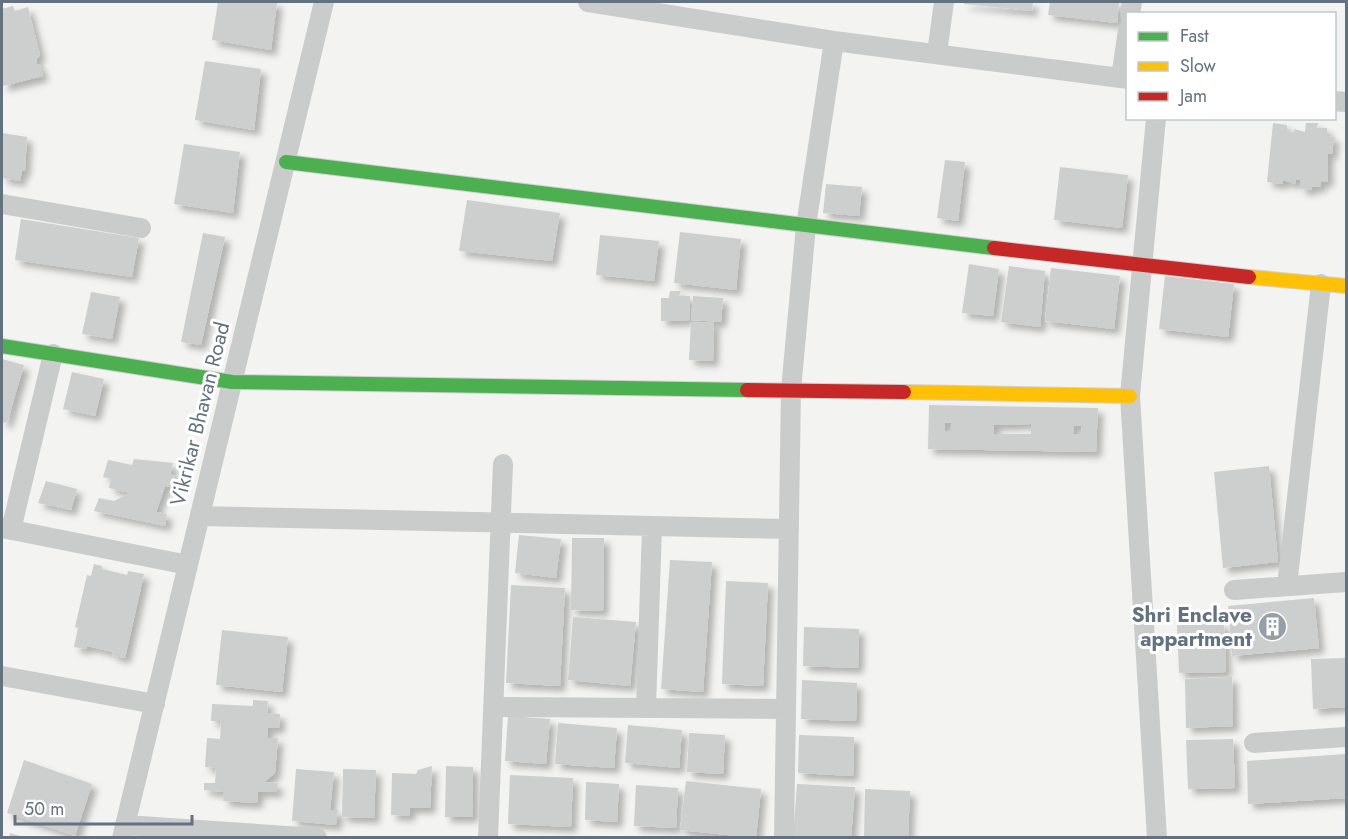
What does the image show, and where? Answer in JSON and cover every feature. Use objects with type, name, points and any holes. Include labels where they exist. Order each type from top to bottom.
[{"type":"street","name":"Vikrikar Bhavan Road","points":[[124,831],[324,2]]},
{"type":"street","points":[[588,2],[834,41],[1124,78],[1126,54]]},
{"type":"street","points":[[937,53],[944,2]]},
{"type":"street","points":[[784,837],[791,390],[806,226],[834,41]]},
{"type":"street","points":[[1156,120],[1130,396],[1157,837]]},
{"type":"street","points":[[286,162],[1141,266],[1347,286]]},
{"type":"street","points":[[2,204],[141,228]]},
{"type":"street","points":[[1287,586],[1321,284]]},
{"type":"street","points":[[2,346],[232,382],[1130,396]]},
{"type":"street","points":[[53,354],[6,529],[189,565]]},
{"type":"street","points":[[488,837],[503,464]]},
{"type":"street","points":[[200,516],[789,529]]},
{"type":"street","points":[[645,708],[652,527]]},
{"type":"street","points":[[1234,590],[1347,582]]},
{"type":"street","points":[[2,676],[155,704]]},
{"type":"street","points":[[493,707],[786,710]]},
{"type":"street","points":[[1254,743],[1347,737]]},
{"type":"street","points":[[124,831],[317,837]]},
{"type":"building","points":[[218,2],[277,2],[271,50],[212,40]]},
{"type":"building","points":[[964,2],[1033,2],[1032,11],[964,4]]},
{"type":"building","points":[[1050,2],[1119,2],[1117,23],[1048,15]]},
{"type":"building","points":[[13,6],[15,11],[28,7],[40,55],[36,60],[43,76],[3,86],[2,9]]},
{"type":"building","points":[[205,61],[261,69],[254,130],[195,120]]},
{"type":"building","points":[[1273,123],[1287,125],[1287,131],[1294,132],[1294,129],[1305,132],[1306,123],[1318,123],[1317,128],[1327,128],[1327,136],[1334,137],[1332,154],[1328,153],[1328,182],[1321,181],[1321,187],[1311,187],[1312,190],[1300,189],[1301,180],[1296,180],[1295,184],[1283,180],[1283,184],[1267,182]]},
{"type":"building","points":[[2,133],[27,137],[25,171],[22,171],[20,181],[2,178]]},
{"type":"building","points":[[184,144],[240,152],[233,213],[174,204]]},
{"type":"building","points":[[945,160],[965,162],[958,221],[937,218]]},
{"type":"building","points":[[1060,167],[1128,175],[1122,228],[1054,220]]},
{"type":"building","points":[[826,184],[862,187],[859,216],[823,213]]},
{"type":"building","points":[[467,200],[560,213],[552,261],[459,251]]},
{"type":"building","points":[[21,219],[139,238],[132,277],[15,260]]},
{"type":"building","points":[[680,232],[741,239],[736,290],[674,283]]},
{"type":"building","points":[[203,233],[225,237],[201,345],[181,342]]},
{"type":"building","points":[[600,235],[659,241],[654,281],[596,275]]},
{"type":"building","points":[[969,264],[999,269],[993,316],[962,313]]},
{"type":"building","points":[[1009,266],[1045,271],[1040,327],[1001,322]]},
{"type":"building","points":[[1051,268],[1120,276],[1114,329],[1045,321]]},
{"type":"building","points":[[1165,276],[1234,284],[1228,337],[1159,329]]},
{"type":"building","points":[[670,291],[681,291],[679,296],[690,296],[690,320],[661,321],[661,298],[669,298]]},
{"type":"building","points":[[91,292],[120,297],[112,339],[82,334]]},
{"type":"building","points":[[693,296],[723,298],[721,322],[691,320]]},
{"type":"building","points":[[691,322],[714,323],[713,361],[689,360]]},
{"type":"building","points":[[2,359],[24,365],[7,423],[2,422]]},
{"type":"building","points":[[72,372],[104,379],[95,416],[63,409]]},
{"type":"building","points":[[929,405],[1098,408],[1096,452],[928,449]],"holes":[[[945,423],[952,423],[951,431],[945,431]],[[1031,424],[1031,434],[994,434],[994,425]],[[1074,426],[1082,426],[1081,434],[1073,434]]]},
{"type":"building","points":[[134,459],[173,463],[170,474],[175,476],[170,487],[165,486],[156,512],[167,514],[165,526],[94,511],[99,498],[114,501],[130,493],[109,488],[111,479],[103,477],[108,460],[132,465]]},
{"type":"building","points":[[1269,466],[1278,562],[1223,568],[1214,472]]},
{"type":"building","points":[[46,481],[77,489],[71,510],[38,503]]},
{"type":"building","points":[[519,535],[561,539],[556,578],[515,573]]},
{"type":"building","points":[[572,538],[604,538],[603,611],[571,610]]},
{"type":"building","points":[[670,560],[712,562],[703,692],[661,689]]},
{"type":"building","points":[[94,564],[102,566],[102,569],[127,575],[128,571],[144,574],[125,658],[112,655],[113,652],[87,646],[86,649],[74,647],[78,628],[75,627],[87,575],[91,576]]},
{"type":"building","points":[[726,581],[768,583],[763,686],[722,684]]},
{"type":"building","points":[[511,585],[565,588],[560,686],[506,683]]},
{"type":"building","name":"Shri Enclave appartment","points":[[1314,598],[1319,648],[1232,656],[1228,606]]},
{"type":"building","points":[[573,617],[636,622],[630,686],[568,680]]},
{"type":"building","points":[[1224,623],[1226,672],[1179,673],[1177,624]]},
{"type":"building","points":[[804,627],[859,629],[858,668],[803,666]]},
{"type":"building","points":[[222,630],[288,637],[282,692],[216,685]]},
{"type":"building","points":[[1346,658],[1346,707],[1313,709],[1311,659]]},
{"type":"building","points":[[1232,677],[1233,726],[1186,728],[1185,679]]},
{"type":"building","points":[[802,680],[857,683],[856,721],[801,719]]},
{"type":"building","points":[[253,700],[268,701],[267,713],[280,714],[279,728],[268,728],[267,738],[278,738],[275,773],[264,782],[277,783],[277,792],[258,792],[257,803],[223,801],[224,792],[204,790],[204,783],[215,783],[216,768],[205,767],[207,738],[220,739],[221,721],[211,721],[212,704],[253,706]]},
{"type":"building","points":[[508,716],[550,719],[546,764],[505,761]]},
{"type":"building","points":[[558,723],[617,728],[614,768],[555,764]]},
{"type":"building","points":[[628,725],[682,730],[679,768],[625,763]]},
{"type":"building","points":[[689,733],[725,735],[723,774],[687,772]]},
{"type":"building","points":[[799,735],[854,737],[853,776],[798,773]]},
{"type":"building","points":[[1233,739],[1235,788],[1188,789],[1186,740]]},
{"type":"building","points":[[1346,754],[1346,798],[1248,804],[1247,761]]},
{"type":"building","points":[[24,760],[92,784],[75,836],[7,813]]},
{"type":"building","points":[[432,766],[430,808],[410,808],[409,816],[391,815],[392,773],[416,774],[418,770]]},
{"type":"building","points":[[446,766],[473,767],[473,817],[445,817]]},
{"type":"building","points":[[296,769],[334,772],[330,810],[338,810],[336,825],[292,821]]},
{"type":"building","points":[[343,769],[376,770],[374,818],[342,817]]},
{"type":"building","points":[[510,775],[573,778],[571,827],[508,824]]},
{"type":"building","points":[[686,781],[761,789],[756,838],[680,830]]},
{"type":"building","points":[[586,782],[619,784],[617,822],[585,820]]},
{"type":"building","points":[[797,784],[855,787],[851,838],[793,838]]},
{"type":"building","points":[[636,785],[678,788],[676,828],[634,826]]},
{"type":"building","points":[[865,789],[910,791],[908,838],[864,838]]},
{"type":"building","points":[[10,833],[23,837],[23,838],[9,838]]},
{"type":"traffic: fast","points":[[286,162],[994,248]]},
{"type":"traffic: fast","points":[[2,346],[232,382],[747,390]]},
{"type":"traffic: slow","points":[[1249,277],[1346,286]]},
{"type":"traffic: slow","points":[[904,392],[1130,396]]},
{"type":"traffic: jam","points":[[994,248],[1249,277]]},
{"type":"traffic: jam","points":[[747,390],[904,392]]},
{"type":"place","name":"Shri Enclave appartment","points":[[1273,627]]}]
